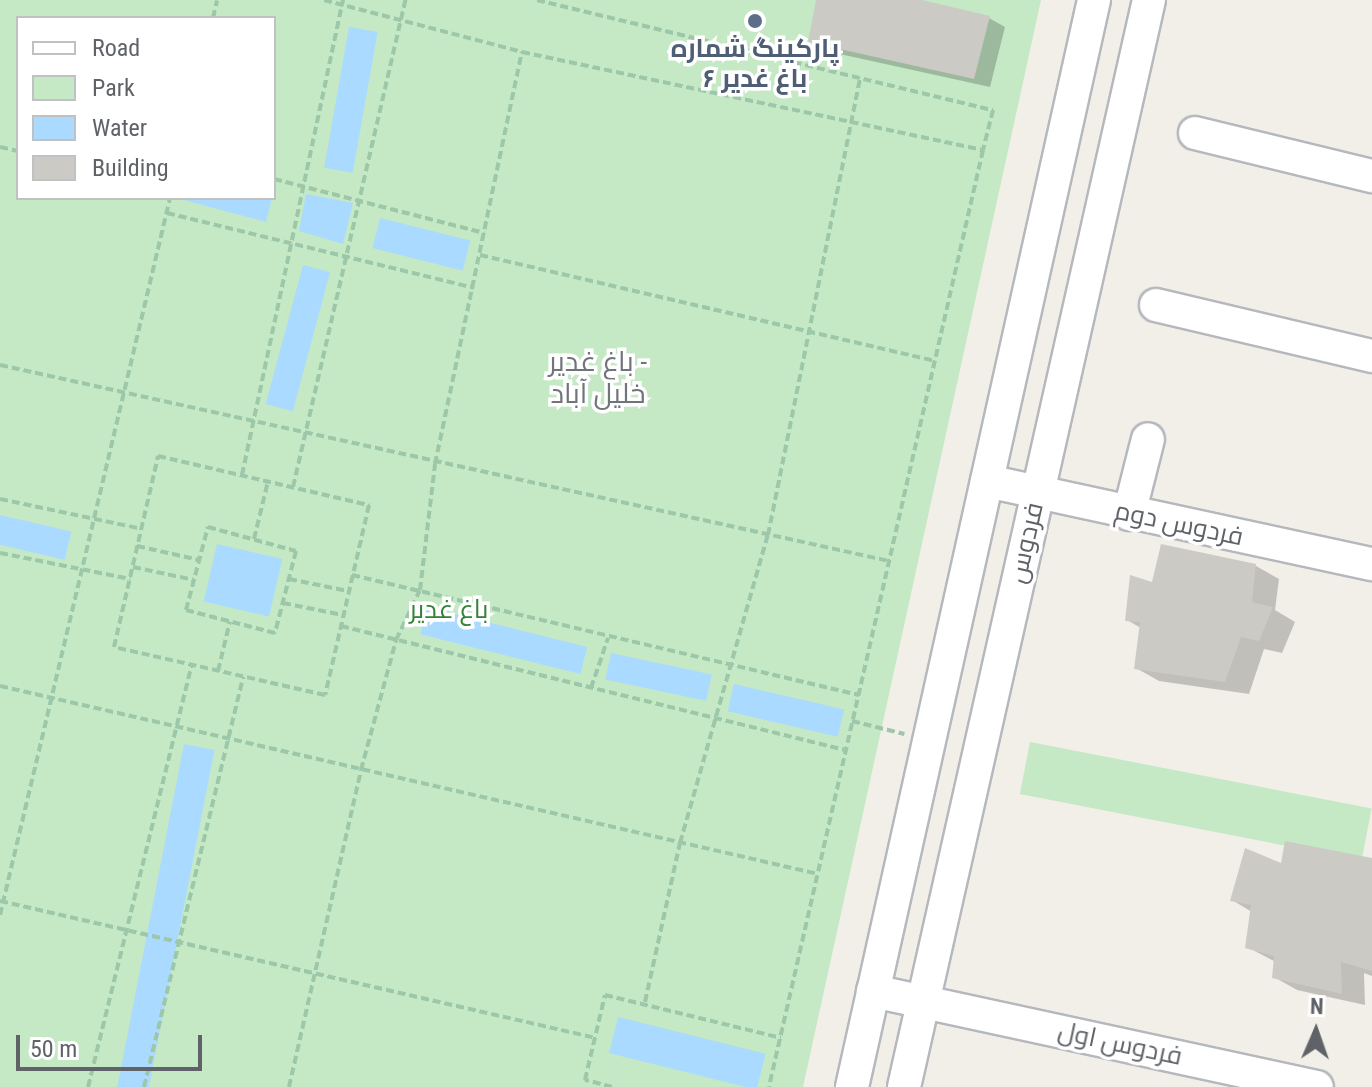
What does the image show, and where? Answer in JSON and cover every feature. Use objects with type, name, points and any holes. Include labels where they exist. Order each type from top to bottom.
[{"type":"street","name":"فردوس","points":[[852,1087],[1094,0]]},
{"type":"street","name":"فردوس","points":[[904,1087],[1149,0]]},
{"type":"street","points":[[1195,133],[1372,176]]},
{"type":"street","points":[[1156,305],[1372,356]]},
{"type":"street","points":[[1129,514],[1148,439]]},
{"type":"street","name":"فردوس دوم","points":[[987,481],[1372,564]]},
{"type":"street","name":"فردوس اول","points":[[873,991],[1317,1087]]},
{"type":"path","points":[[324,0],[342,2],[522,52],[983,150]]},
{"type":"path","points":[[293,487],[405,0]]},
{"type":"path","points":[[537,0],[993,110],[769,1087]]},
{"type":"path","points":[[242,475],[299,186],[342,2]]},
{"type":"path","points":[[289,1087],[361,770],[396,640],[420,590],[435,464],[522,52]]},
{"type":"path","points":[[645,1002],[680,843],[768,535],[814,332],[855,121],[860,78]]},
{"type":"path","points":[[276,180],[484,233]]},
{"type":"path","points":[[0,915],[170,200]]},
{"type":"path","points":[[167,213],[474,288]]},
{"type":"path","points":[[480,255],[935,361]]},
{"type":"path","points":[[0,365],[435,464],[889,561]]},
{"type":"path","points":[[158,456],[268,481],[369,505],[325,695],[114,647],[158,456]]},
{"type":"path","points":[[254,539],[268,481]]},
{"type":"path","points":[[0,499],[142,529]]},
{"type":"path","points":[[208,527],[296,551],[275,633],[186,610],[199,560],[208,527]]},
{"type":"path","points":[[137,546],[199,560]]},
{"type":"path","points":[[0,553],[82,572],[130,579]]},
{"type":"path","points":[[133,567],[194,580]]},
{"type":"path","points":[[352,575],[859,695]]},
{"type":"path","points":[[289,579],[348,591]]},
{"type":"path","points":[[283,603],[343,615]]},
{"type":"path","points":[[218,671],[230,621]]},
{"type":"path","points":[[341,626],[845,750]]},
{"type":"path","points":[[591,688],[608,638]]},
{"type":"path","points":[[88,1087],[192,665]]},
{"type":"path","points":[[144,1087],[175,941],[243,677]]},
{"type":"path","points":[[0,686],[818,874]]},
{"type":"path","points":[[852,721],[929,740]]},
{"type":"path","points":[[2,901],[596,1038]]},
{"type":"path","points":[[612,1087],[585,1080],[605,995],[645,1002],[781,1038]]},
{"type":"green space","name":"باغ غدیر","points":[[0,0],[1041,0],[803,1087],[0,1087]]},
{"type":"green space","points":[[1030,742],[1372,808],[1361,860],[1020,794]]},
{"type":"water","points":[[349,27],[378,32],[353,173],[324,168]]},
{"type":"water","points":[[306,194],[353,203],[343,244],[299,231]]},
{"type":"water","points":[[184,200],[272,200],[266,222]]},
{"type":"water","points":[[380,218],[470,240],[463,271],[373,248]]},
{"type":"water","points":[[303,265],[330,272],[293,411],[266,404]]},
{"type":"water","points":[[0,515],[71,531],[65,560],[0,545]]},
{"type":"water","points":[[217,544],[282,559],[269,617],[204,601]]},
{"type":"water","points":[[427,607],[587,647],[580,674],[420,634]]},
{"type":"water","points":[[611,653],[712,674],[706,701],[605,679]]},
{"type":"water","points":[[734,684],[844,709],[838,737],[728,711]]},
{"type":"water","points":[[184,744],[214,750],[149,1087],[117,1087]]},
{"type":"water","points":[[618,1017],[765,1054],[757,1087],[746,1087],[609,1053]]},
{"type":"building","points":[[816,0],[922,0],[990,16],[974,79],[808,42]]},
{"type":"building","points":[[1161,544],[1256,564],[1252,602],[1273,607],[1259,641],[1241,637],[1225,682],[1134,669],[1140,622],[1125,621],[1130,575],[1152,582]]},
{"type":"building","points":[[1285,841],[1372,858],[1372,971],[1341,962],[1342,994],[1272,978],[1274,956],[1245,948],[1251,905],[1230,901],[1245,848],[1281,863]]},
{"type":"place","name":"پارکینگ شماره ۶ باغ غدیر","points":[[755,21]]},
{"type":"district","name":"باغ غدیر - خلیل آباد","points":[[598,378]]}]
